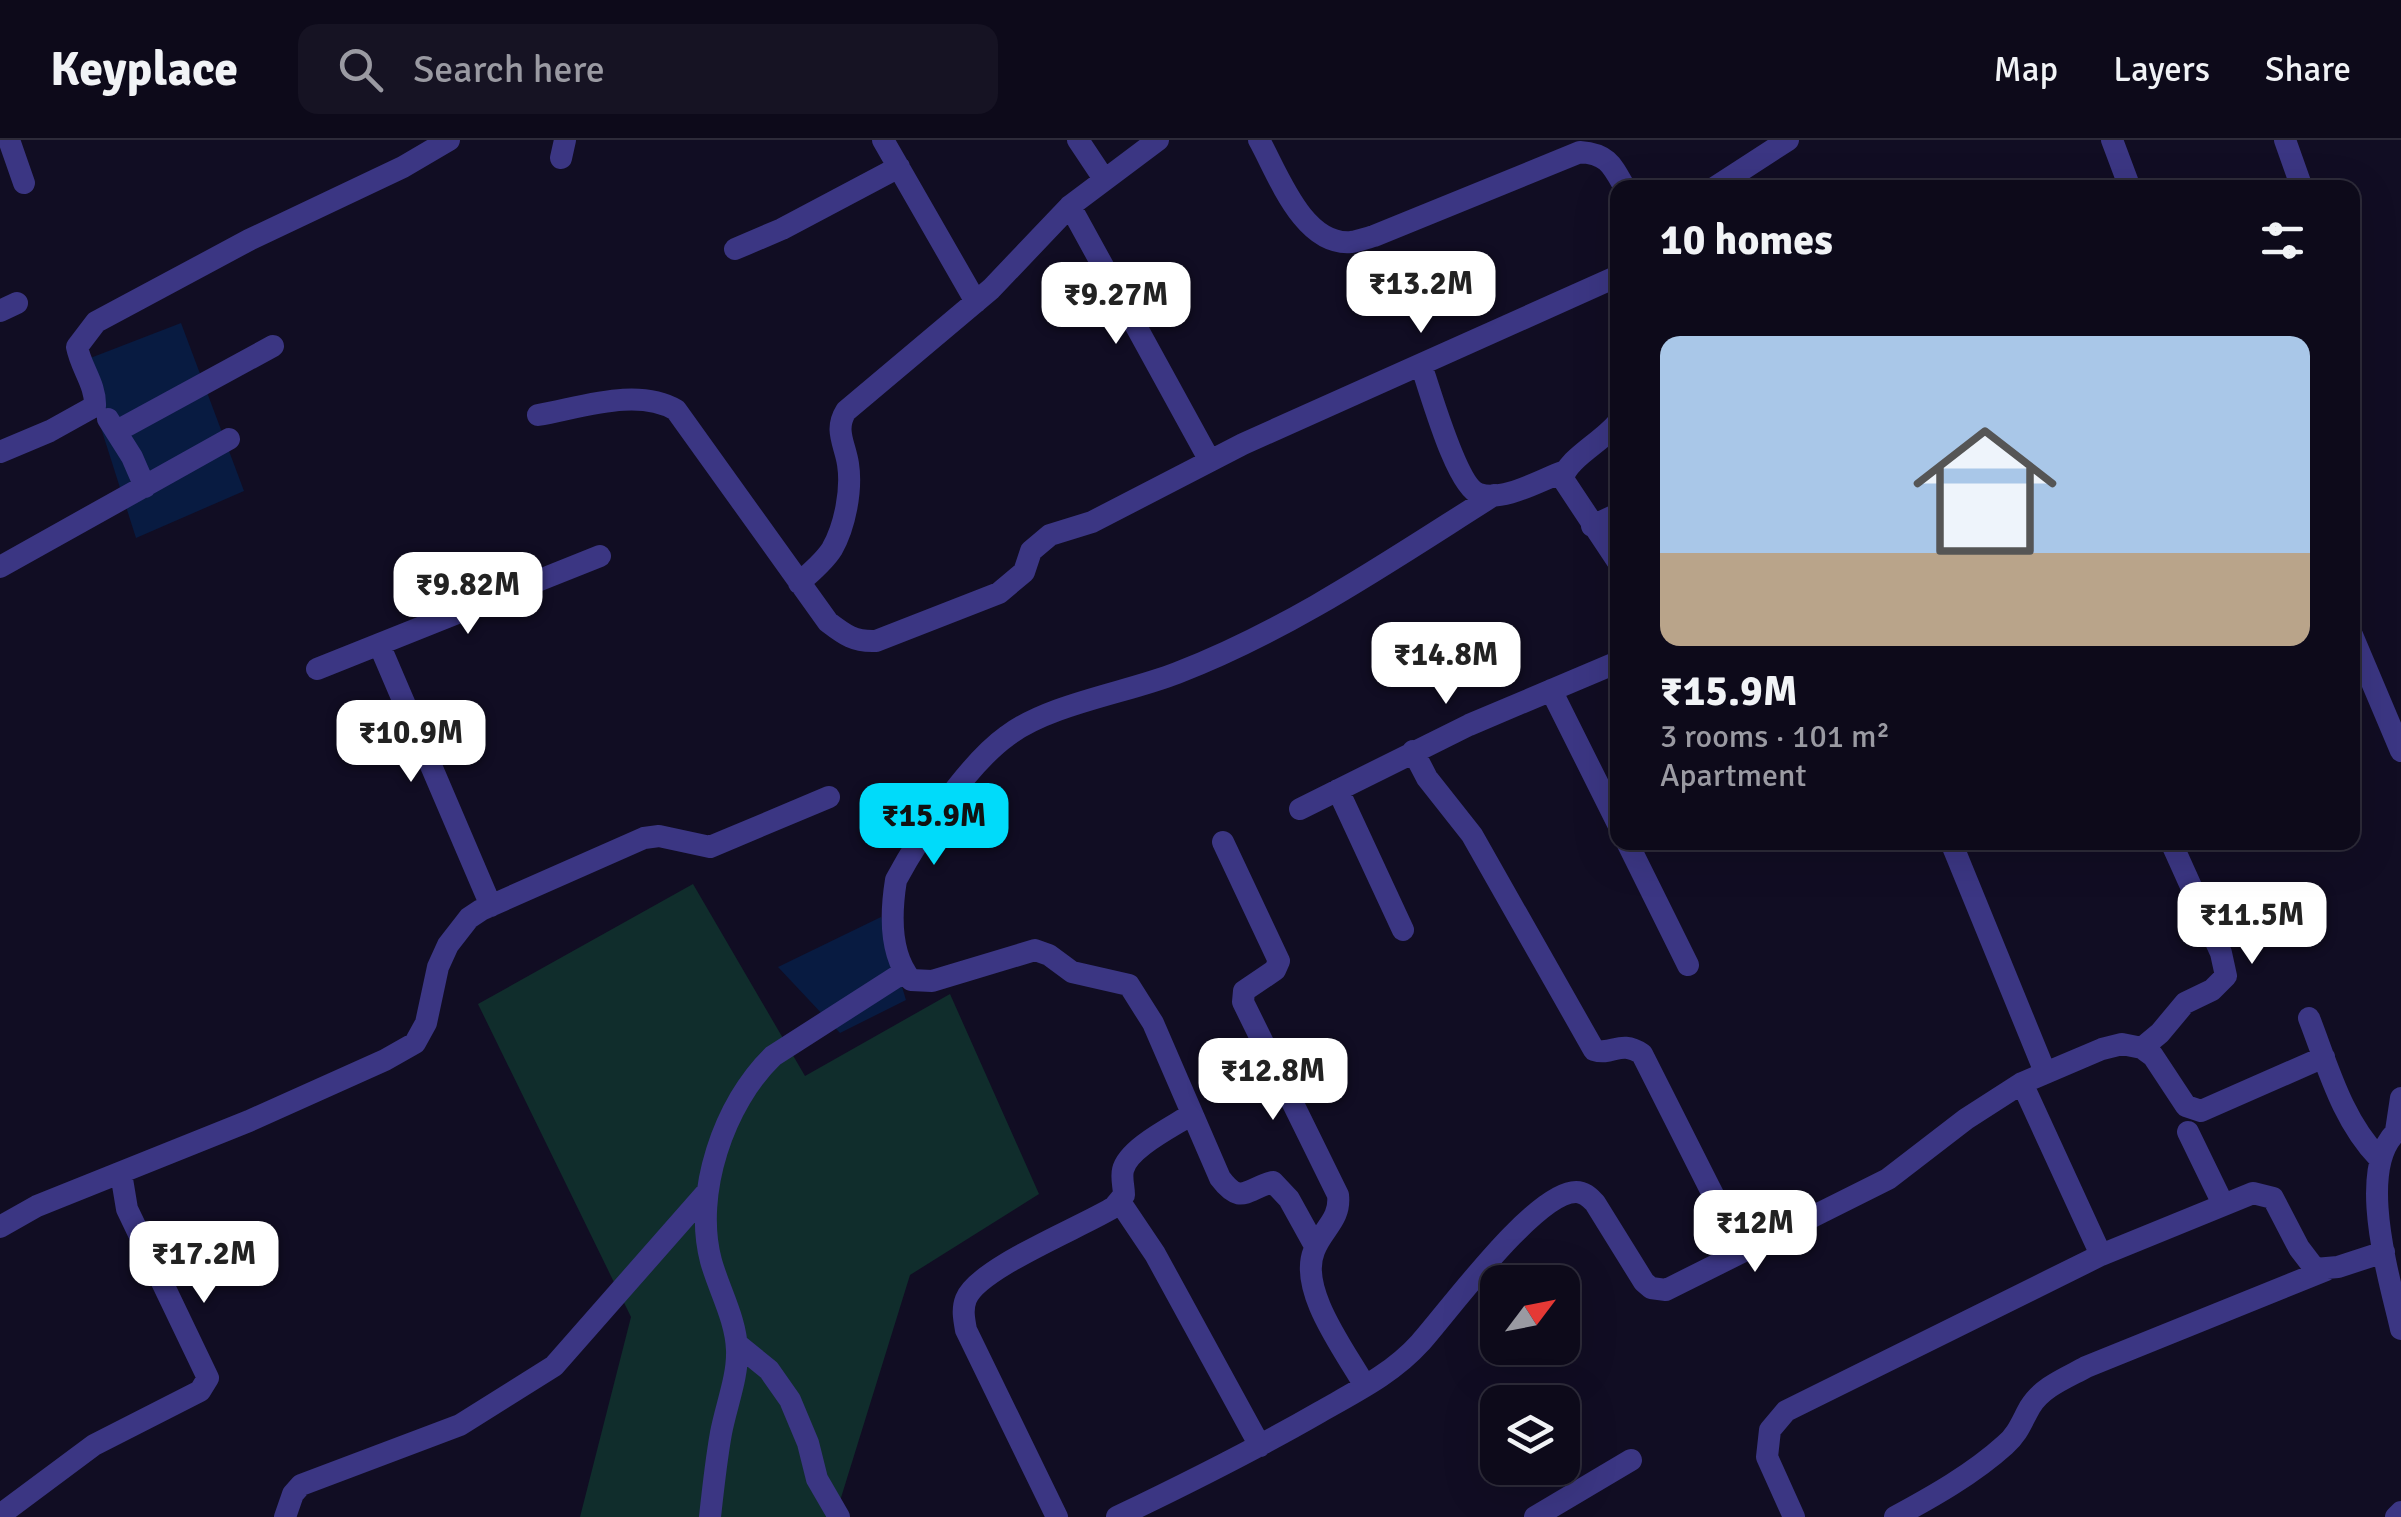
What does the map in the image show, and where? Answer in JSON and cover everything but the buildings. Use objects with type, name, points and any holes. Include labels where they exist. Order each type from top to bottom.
[{"type":"street","points":[[9,140],[24,183]]},
{"type":"street","points":[[144,487],[118,431],[95,406],[96,394],[80,362],[77,348],[96,322],[248,240],[404,167],[448,140]]},
{"type":"street","points":[[884,140],[976,302]]},
{"type":"street","points":[[1078,140],[1104,179]]},
{"type":"street","points":[[800,583],[832,550],[847,499],[848,463],[839,422],[857,399],[976,302],[1070,206],[1158,140]]},
{"type":"street","points":[[1258,140],[1307,222],[1326,238],[1349,242],[1374,236],[1580,152],[1598,153],[1612,165],[1620,180]]},
{"type":"street","points":[[1726,180],[1788,140]]},
{"type":"street","points":[[2112,140],[2127,180]]},
{"type":"street","points":[[2286,140],[2299,180]]},
{"type":"street","points":[[735,249],[782,229],[899,167]]},
{"type":"street","points":[[1070,206],[1210,461]]},
{"type":"street","points":[[538,415],[630,400],[662,402],[676,410],[828,622],[860,642],[876,641],[999,593],[1024,572],[1038,542],[1112,513],[1210,461],[1610,280]]},
{"type":"street","points":[[118,431],[273,346]]},
{"type":"street","points":[[1422,365],[1464,476],[1473,490],[1494,495]]},
{"type":"street","points":[[0,452],[50,432],[95,406]]},
{"type":"street","points":[[1315,1246],[1289,1199],[1273,1182],[1238,1195],[1230,1192],[1220,1178],[1152,1023],[1129,985],[1072,972],[1035,950],[917,982],[904,972],[894,938],[896,880],[970,773],[999,742],[1031,721],[1177,674],[1300,617],[1494,495],[1563,472],[1610,433]]},
{"type":"street","points":[[0,567],[229,439]]},
{"type":"street","points":[[1563,472],[1568,490],[1610,551]]},
{"type":"street","points":[[1592,526],[1610,518]]},
{"type":"street","points":[[317,669],[600,556]]},
{"type":"street","points":[[379,644],[492,906]]},
{"type":"street","points":[[2360,654],[2401,752]]},
{"type":"street","points":[[1300,810],[1412,752],[1610,665]]},
{"type":"street","points":[[1550,690],[1610,808]]},
{"type":"street","points":[[1412,752],[1427,778],[1472,835],[1587,1041],[1602,1053],[1622,1046],[1642,1054],[1742,1252]]},
{"type":"street","points":[[1338,790],[1403,930]]},
{"type":"street","points":[[0,1227],[37,1206],[250,1120],[385,1060],[414,1043],[426,1024],[438,967],[468,918],[644,838],[674,838],[710,847],[829,796]]},
{"type":"street","points":[[1222,842],[1279,961],[1275,970],[1244,991],[1242,1002],[1338,1196],[1337,1216],[1315,1246],[1309,1274],[1311,1288],[1365,1386]]},
{"type":"street","points":[[1631,850],[1688,965]]},
{"type":"street","points":[[1954,850],[2045,1072]]},
{"type":"street","points":[[2142,1048],[2185,1004],[2212,990],[2226,976],[2221,952],[2176,850]]},
{"type":"street","points":[[710,1517],[721,1433],[737,1362],[737,1344],[705,1230],[714,1159],[756,1073],[773,1056],[904,972]]},
{"type":"street","points":[[2309,1018],[2343,1107],[2379,1158]]},
{"type":"street","points":[[1118,1517],[1260,1446],[1402,1362],[1483,1266],[1539,1212],[1574,1192],[1584,1194],[1596,1204],[1651,1288],[1666,1290],[1888,1180],[1966,1119],[2022,1083],[2122,1044],[2142,1048],[2153,1056],[2186,1106],[2201,1111],[2324,1057]]},
{"type":"street","points":[[2022,1083],[2101,1255]]},
{"type":"street","points":[[2401,1098],[2398,1130],[2385,1143],[2379,1158],[2378,1204],[2401,1329]]},
{"type":"street","points":[[1056,1517],[966,1330],[966,1296],[983,1277],[1120,1202],[1126,1162],[1149,1141],[1192,1114]]},
{"type":"street","points":[[2188,1132],[2222,1204]]},
{"type":"street","points":[[0,1514],[94,1445],[200,1391],[208,1378],[128,1209],[121,1172]]},
{"type":"street","points":[[285,1517],[292,1494],[301,1485],[460,1425],[554,1366],[707,1192]]},
{"type":"street","points":[[1794,1517],[1766,1457],[1770,1430],[1786,1411],[2101,1255],[2253,1193],[2273,1198],[2307,1261],[2326,1270]]},
{"type":"street","points":[[1120,1202],[1155,1254],[1260,1446]]},
{"type":"street","points":[[1894,1517],[2006,1445],[2043,1392],[2086,1367],[2326,1270],[2384,1252]]},
{"type":"street","points":[[737,1344],[768,1370],[790,1400],[808,1443],[817,1479],[839,1517]]},
{"type":"street","points":[[1534,1517],[1631,1460]]},
{"type":"green space","points":[[693,884],[805,1076],[950,994],[1039,1194],[910,1275],[835,1517],[580,1517],[631,1317],[478,1004]]},
{"type":"water","points":[[181,323],[244,491],[136,538],[80,362]]},
{"type":"water","points":[[881,917],[906,1000],[840,1033],[778,967]]}]
